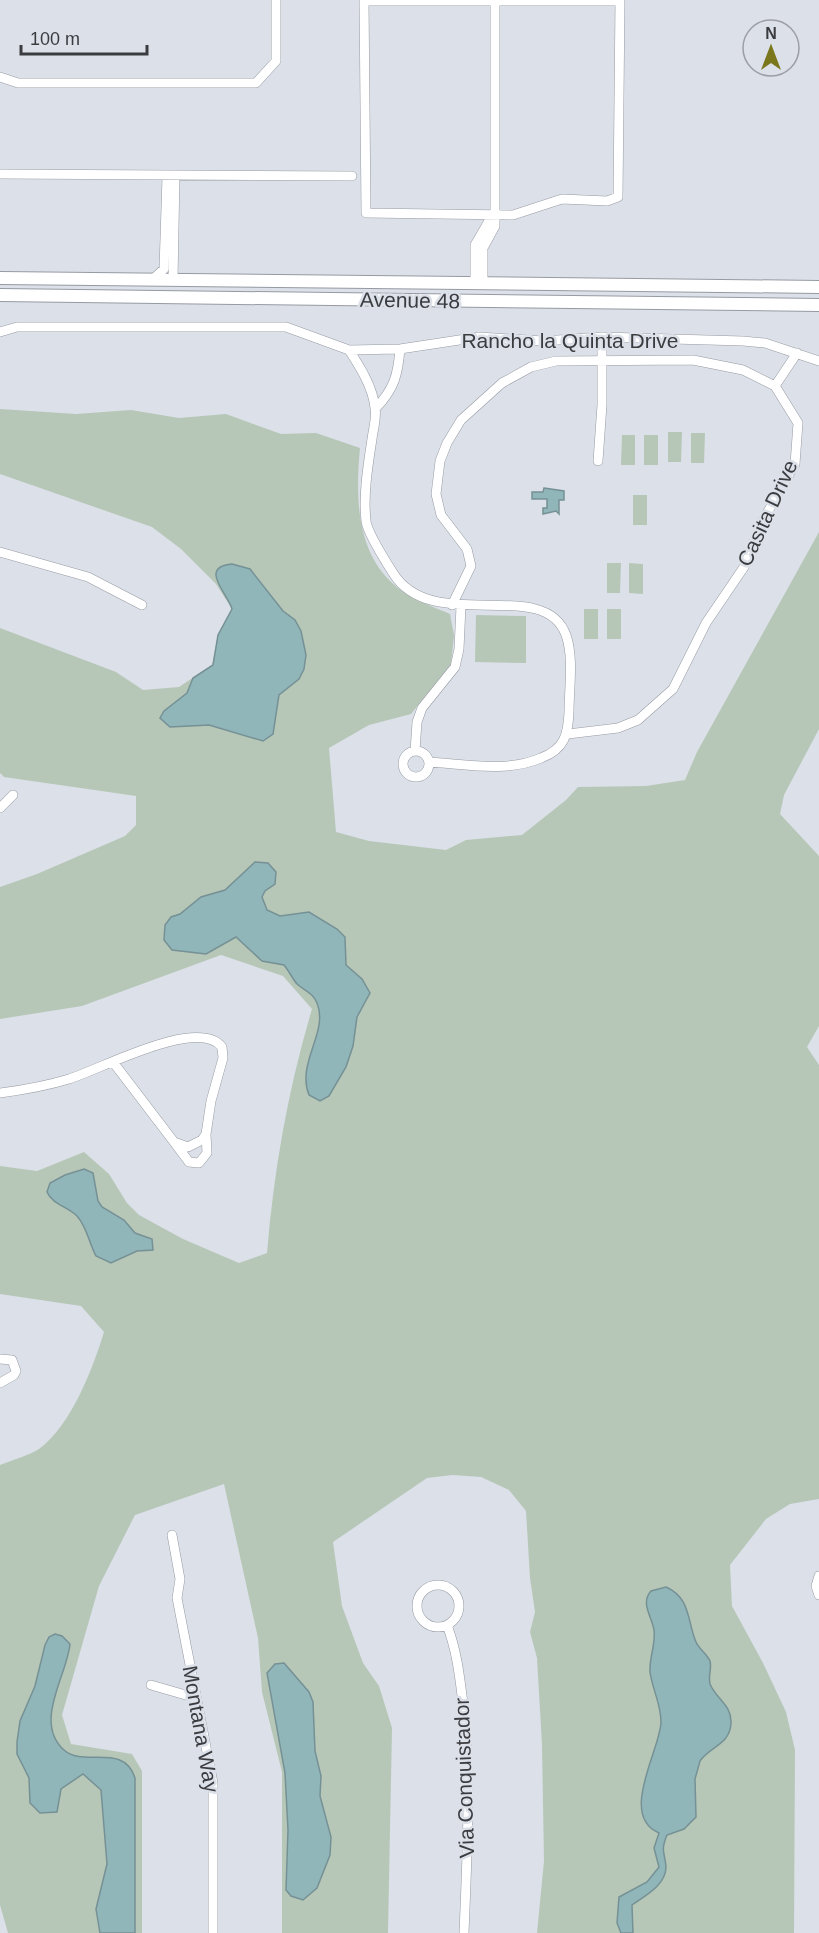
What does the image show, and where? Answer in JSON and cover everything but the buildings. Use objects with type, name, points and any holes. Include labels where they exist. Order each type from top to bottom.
[{"type":"main road","name":"Avenue 48","points":[[0,278],[819,287]]},
{"type":"main road","points":[[67,296],[93,288],[159,289],[173,280]]},
{"type":"main road","points":[[370,300],[400,292],[463,293],[479,284],[495,296],[516,302]]},
{"type":"main road","name":"Avenue 48","points":[[0,295],[819,305]]},
{"type":"street","points":[[0,77],[18,83],[256,83],[276,61],[276,0]]},
{"type":"street","points":[[364,1],[620,1],[618,197],[606,201],[562,198],[513,215],[366,213],[364,1]]},
{"type":"street","points":[[479,284],[475,245],[493,214],[495,1]]},
{"type":"street","points":[[0,174],[352,176]]},
{"type":"street","points":[[153,279],[164,269],[171,176]]},
{"type":"street","points":[[171,176],[173,280]]},
{"type":"street","name":"Rancho la Quinta Drive","points":[[0,332],[17,327],[286,327],[349,350],[400,349],[459,338],[543,341],[602,338],[743,340],[765,343],[819,361]]},
{"type":"street","points":[[598,461],[602,338]]},
{"type":"street","points":[[376,408],[390,393],[398,370],[400,349]]},
{"type":"street","points":[[349,350],[365,377],[376,408],[369,460],[366,523],[394,576],[417,595],[457,605],[535,607],[547,612],[560,623],[567,637],[569,654],[568,734],[547,756],[530,763],[504,766],[429,762]]},
{"type":"street","points":[[415,751],[417,722],[422,708],[455,667],[459,649],[457,605],[471,566],[467,549],[441,515],[436,494],[440,461],[454,432],[476,404],[513,375],[556,361],[693,360],[743,370],[775,386],[797,353]]},
{"type":"street","name":"Casita Drive","points":[[568,734],[618,728],[638,720],[673,689],[706,623],[744,567],[762,522],[795,464],[798,423],[775,386]]},
{"type":"street","points":[[0,552],[88,578],[142,605]]},
{"type":"street","points":[[415,751],[424,754],[429,762],[428,768],[422,775],[410,774],[405,770],[404,760],[409,753],[415,751]]},
{"type":"street","points":[[0,808],[14,795]]},
{"type":"street","points":[[0,1093],[30,1089],[69,1079],[141,1050],[185,1039],[204,1038],[218,1043],[224,1058],[211,1101],[206,1134],[207,1153],[199,1163],[189,1162],[113,1062]]},
{"type":"street","points":[[174,1142],[188,1147],[196,1145],[206,1134]]},
{"type":"street","points":[[0,1359],[12,1360],[16,1371],[14,1375],[0,1383]]},
{"type":"street","name":"Montana Way","points":[[171,1534],[180,1579],[177,1598],[213,1783],[213,1933]]},
{"type":"street","points":[[819,1576],[816,1586],[819,1595]]},
{"type":"street","points":[[439,1585],[448,1587],[458,1599],[458,1614],[447,1625],[433,1627],[419,1617],[417,1599],[429,1587],[439,1585]]},
{"type":"street","name":"Via Conquistador","points":[[447,1625],[458,1658],[466,1736],[469,1807],[464,1933]]},
{"type":"street","points":[[151,1684],[196,1698]]},
{"type":"shaded area","points":[[0,409],[76,414],[131,410],[179,418],[226,414],[281,434],[316,433],[360,448],[359,510],[369,549],[378,566],[391,582],[413,598],[450,614],[454,635],[451,664],[411,714],[369,725],[329,748],[336,832],[369,841],[446,850],[466,840],[522,835],[566,800],[578,787],[646,786],[685,780],[697,752],[819,532],[819,729],[784,795],[780,814],[819,856],[819,1026],[807,1047],[819,1065],[819,1499],[790,1504],[766,1519],[730,1565],[732,1606],[786,1712],[795,1750],[794,1933],[537,1933],[544,1861],[542,1745],[537,1658],[530,1632],[535,1612],[530,1578],[526,1511],[509,1490],[481,1477],[452,1475],[427,1478],[333,1542],[342,1606],[363,1663],[379,1686],[392,1728],[388,1933],[282,1933],[282,1772],[262,1692],[258,1638],[224,1484],[135,1515],[99,1586],[62,1715],[71,1744],[132,1754],[142,1771],[142,1933],[8,1933],[0,1905],[0,1465],[39,1449],[51,1439],[71,1411],[87,1379],[104,1332],[81,1306],[0,1294],[0,1166],[37,1171],[84,1152],[109,1174],[127,1203],[139,1215],[183,1239],[239,1263],[267,1253],[283,1130],[312,1009],[283,976],[221,955],[82,1006],[0,1019],[0,887],[37,874],[125,836],[136,825],[136,796],[4,777],[0,773],[0,628],[116,672],[143,690],[179,687],[212,665],[218,635],[232,609],[216,584],[181,549],[152,527],[0,474]]},
{"type":"shaded area","points":[[668,432],[682,432],[681,462],[668,462]]},
{"type":"shaded area","points":[[691,433],[705,433],[704,463],[691,463]]},
{"type":"shaded area","points":[[622,435],[635,435],[635,465],[621,465]]},
{"type":"shaded area","points":[[644,435],[658,435],[658,465],[644,465]]},
{"type":"shaded area","points":[[544,488],[564,491],[564,500],[559,500],[559,514],[556,511],[543,514],[543,508],[547,508],[547,499],[532,499],[532,492],[543,492]]},
{"type":"shaded area","points":[[633,495],[647,495],[647,525],[633,525]]},
{"type":"shaded area","points":[[607,563],[621,563],[620,593],[607,593]]},
{"type":"shaded area","points":[[629,563],[643,564],[643,594],[629,593]]},
{"type":"shaded area","points":[[232,564],[250,569],[283,611],[295,620],[301,631],[306,655],[304,669],[299,679],[279,695],[273,734],[263,741],[209,725],[170,727],[160,718],[164,711],[187,693],[193,678],[213,665],[218,635],[232,609],[218,582],[217,570],[222,566]]},
{"type":"shaded area","points":[[584,609],[598,609],[598,639],[584,639]]},
{"type":"shaded area","points":[[607,609],[621,609],[621,639],[607,639]]},
{"type":"shaded area","points":[[476,615],[526,616],[526,663],[475,662]]},
{"type":"shaded area","points":[[255,862],[268,863],[276,872],[275,884],[265,891],[262,897],[267,910],[280,916],[309,912],[337,929],[345,937],[346,965],[362,979],[370,993],[357,1017],[353,1046],[346,1067],[329,1096],[320,1101],[309,1095],[306,1071],[320,1014],[311,994],[297,984],[284,965],[262,961],[236,937],[206,954],[172,950],[164,940],[165,925],[171,917],[180,914],[201,897],[225,890]]},
{"type":"shaded area","points":[[84,1169],[93,1173],[98,1201],[102,1207],[124,1220],[135,1233],[152,1239],[153,1250],[137,1251],[111,1263],[96,1256],[86,1230],[77,1216],[53,1200],[47,1192],[50,1183]]},
{"type":"shaded area","points":[[666,1587],[680,1597],[684,1604],[696,1642],[710,1661],[710,1684],[729,1711],[731,1723],[730,1730],[723,1741],[700,1761],[695,1779],[696,1817],[684,1829],[667,1835],[663,1849],[666,1867],[663,1879],[659,1885],[632,1905],[633,1933],[621,1933],[617,1923],[619,1897],[647,1882],[659,1867],[654,1848],[659,1833],[647,1824],[642,1812],[642,1797],[661,1722],[660,1709],[650,1672],[654,1635],[647,1600],[651,1591]]},
{"type":"shaded area","points":[[55,1634],[62,1636],[70,1644],[51,1713],[51,1726],[55,1739],[64,1750],[72,1755],[113,1758],[122,1761],[130,1767],[135,1778],[135,1933],[100,1933],[96,1909],[107,1864],[101,1790],[83,1774],[61,1789],[57,1812],[40,1813],[30,1803],[29,1778],[17,1754],[20,1721],[35,1686],[45,1645],[49,1637]]},
{"type":"shaded area","points":[[284,1663],[309,1692],[313,1702],[315,1751],[321,1776],[320,1796],[331,1837],[330,1855],[317,1888],[303,1900],[291,1896],[286,1890],[288,1830],[285,1773],[267,1673],[275,1664]]}]
